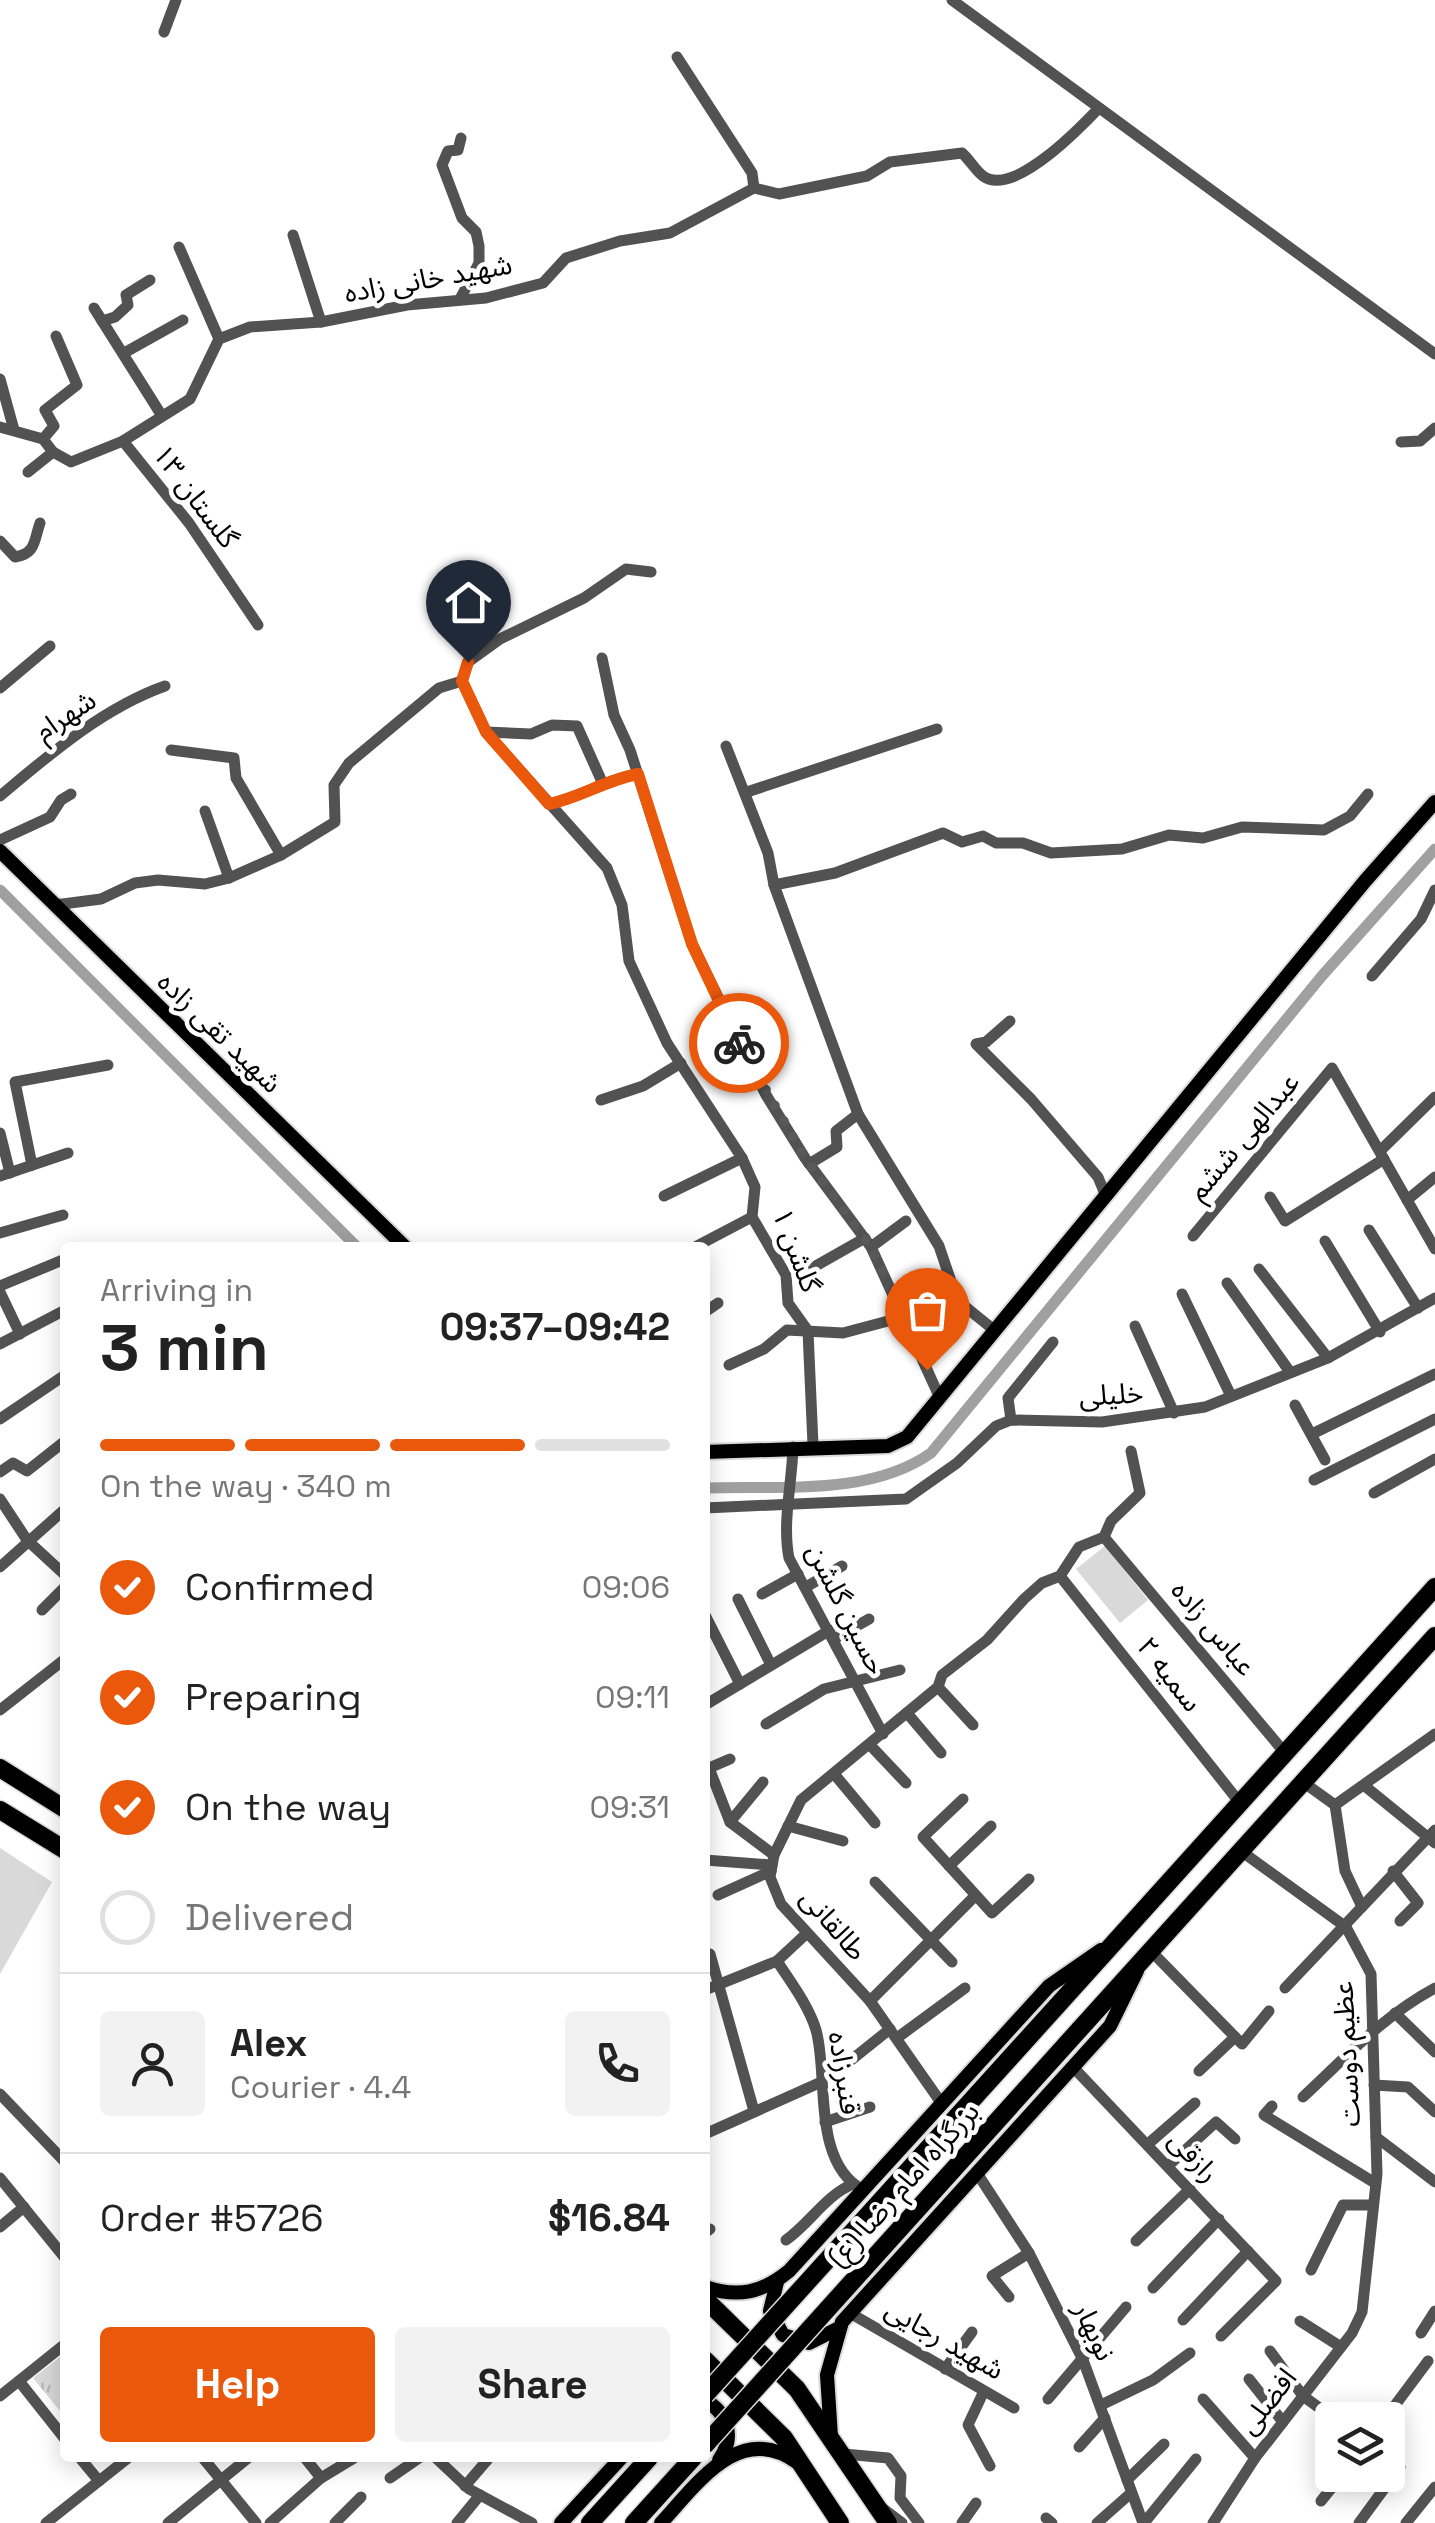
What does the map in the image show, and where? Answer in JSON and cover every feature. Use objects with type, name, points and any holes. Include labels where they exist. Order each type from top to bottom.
[{"type":"highway","name":"بزرگراه امام رضا (ع)","points":[[710,2392],[1435,1586]]},
{"type":"highway","name":"بزرگراه امام رضا (ع)","points":[[710,2438],[1303,1782],[1432,1646]]},
{"type":"highway","points":[[0,1768],[60,1806]]},
{"type":"highway","points":[[0,1810],[60,1847]]},
{"type":"highway","points":[[710,2304],[782,2372],[888,2523]]},
{"type":"highway","points":[[710,2365],[781,2434],[840,2523]]},
{"type":"highway","points":[[590,2523],[645,2462]]},
{"type":"highway","points":[[634,2523],[689,2462]]},
{"type":"main road","points":[[710,1452],[898,1444],[1435,802]]},
{"type":"main road","name":"شهید تقی زاده","points":[[0,851],[400,1242]]},
{"type":"main road","name":"بزرگراه امام رضا (ع)","points":[[710,2288],[742,2294],[785,2275],[858,2188],[942,2104],[1049,1986],[1118,1938]]},
{"type":"main road","name":"بزرگراه امام رضا (ع)","points":[[834,2443],[826,2376],[847,2317],[1110,2026],[1147,1955]]},
{"type":"main road","points":[[785,2275],[774,2287],[769,2304],[773,2322],[783,2335],[796,2342],[815,2342],[829,2336],[847,2317]]},
{"type":"main road","points":[[663,2522],[726,2448],[728,2430],[722,2413],[710,2402]]},
{"type":"main road","points":[[714,2466],[742,2450],[765,2449],[795,2461],[811,2479]]},
{"type":"main road","points":[[561,2523],[616,2462]]},
{"type":"street","points":[[164,32],[176,0]]},
{"type":"street","points":[[952,0],[1435,354]]},
{"type":"street","points":[[677,57],[752,173],[754,188],[767,187],[779,194],[866,176],[890,162],[943,153],[962,153],[984,177],[1003,180],[1062,147],[1099,108]]},
{"type":"street","points":[[460,299],[479,263],[479,246],[476,232],[462,218],[442,165],[448,151],[458,150],[461,138]]},
{"type":"street","name":"شهید خانی زاده","points":[[219,340],[250,328],[321,322],[486,298],[542,283],[566,258],[620,241],[670,232],[754,188]]},
{"type":"street","points":[[293,235],[321,322]]},
{"type":"street","points":[[0,427],[43,439],[53,452],[72,462],[123,441],[190,398],[219,340],[180,247]]},
{"type":"street","points":[[106,326],[128,305],[126,295],[150,280]]},
{"type":"street","points":[[94,308],[162,416]]},
{"type":"street","points":[[124,353],[184,320]]},
{"type":"street","points":[[43,439],[54,426],[46,410],[77,386],[56,336]]},
{"type":"street","points":[[0,378],[14,430]]},
{"type":"street","points":[[1401,442],[1420,441],[1435,428]]},
{"type":"street","name":"گلستان ۱۳","points":[[123,441],[229,580],[258,625]]},
{"type":"street","points":[[28,472],[53,452]]},
{"type":"street","points":[[0,541],[15,557],[34,548],[40,523]]},
{"type":"street","points":[[55,906],[101,899],[135,883],[158,880],[205,884],[229,878],[280,855],[335,822],[334,785],[350,763],[439,688],[462,681],[468,662],[500,638],[584,598],[626,569],[651,572]]},
{"type":"street","points":[[0,688],[50,646]]},
{"type":"street","points":[[602,658],[614,715],[653,818],[692,944],[749,1063],[810,1164],[868,1243],[939,1396]]},
{"type":"street","name":"گلشن ۱","points":[[462,681],[486,732],[607,868],[622,905],[629,961],[666,1042],[742,1158],[756,1187],[752,1217],[786,1274],[788,1303],[808,1331],[813,1445]]},
{"type":"street","name":"شهرام","points":[[0,796],[68,740],[112,715],[128,700],[164,686]]},
{"type":"street","points":[[486,732],[531,734],[552,725],[577,726],[603,784]]},
{"type":"street","points":[[747,792],[937,729]]},
{"type":"street","points":[[726,746],[747,792],[768,853],[774,886],[842,1080],[858,1114],[939,1246],[958,1302]]},
{"type":"street","points":[[171,750],[234,758],[236,778],[280,855]]},
{"type":"street","points":[[549,804],[587,796],[603,784],[638,774]]},
{"type":"street","points":[[0,840],[50,817],[61,800],[71,794]]},
{"type":"street","points":[[774,886],[835,873],[943,833],[962,842],[983,836],[996,843],[1023,843],[1051,852],[1122,850],[1169,835],[1203,838],[1242,827],[1324,830],[1350,816],[1368,794]]},
{"type":"street","points":[[205,811],[229,878]]},
{"type":"street","points":[[1372,976],[1421,919],[1435,890]]},
{"type":"street","points":[[1010,1021],[976,1044],[1031,1098],[1098,1177],[1105,1194]]},
{"type":"street","points":[[601,1100],[643,1086],[681,1063]]},
{"type":"street","points":[[32,1166],[15,1082],[108,1065]]},
{"type":"street","name":"عبدالهی ششم","points":[[1192,1236],[1332,1068],[1382,1155]]},
{"type":"street","points":[[1270,1197],[1285,1221],[1382,1155],[1435,1097]]},
{"type":"street","points":[[810,1164],[836,1147],[836,1131],[858,1114]]},
{"type":"street","points":[[0,1133],[5,1174],[68,1153]]},
{"type":"street","points":[[1382,1155],[1433,1241]]},
{"type":"street","points":[[664,1196],[742,1158]]},
{"type":"street","points":[[1407,1200],[1435,1177]]},
{"type":"street","points":[[0,1233],[63,1215]]},
{"type":"street","points":[[704,1242],[752,1217]]},
{"type":"street","points":[[805,1272],[906,1221]]},
{"type":"street","points":[[1369,1230],[1418,1308]]},
{"type":"street","points":[[1325,1241],[1380,1332]]},
{"type":"street","points":[[20,1334],[0,1289],[60,1261]]},
{"type":"street","points":[[1259,1269],[1328,1358]]},
{"type":"street","points":[[1226,1282],[1290,1372]]},
{"type":"street","points":[[940,1286],[994,1330]]},
{"type":"street","points":[[1182,1294],[1231,1396]]},
{"type":"street","name":"خلیلی","points":[[1011,1420],[1102,1422],[1174,1414],[1328,1358],[1435,1298]]},
{"type":"street","points":[[710,1309],[718,1304]]},
{"type":"street","points":[[0,1344],[60,1313]]},
{"type":"street","points":[[729,1365],[764,1349],[787,1330],[843,1332],[903,1317]]},
{"type":"street","points":[[1135,1326],[1174,1414]]},
{"type":"street","points":[[710,1508],[906,1499],[957,1463],[996,1426],[1011,1420],[1008,1398],[1053,1342]]},
{"type":"street","points":[[1312,1434],[1435,1374]]},
{"type":"street","points":[[0,1418],[60,1379]]},
{"type":"street","points":[[1296,1404],[1325,1460]]},
{"type":"street","points":[[1314,1480],[1435,1419]]},
{"type":"street","points":[[0,1472],[13,1462],[27,1471],[60,1446]]},
{"type":"street","name":"حسین گلشن","points":[[792,1447],[792,1504],[784,1532],[789,1558],[883,1734]]},
{"type":"street","points":[[718,1896],[772,1864],[800,1800],[938,1687],[942,1676],[987,1640],[1024,1599],[1042,1583],[1060,1576],[1080,1547],[1104,1537],[1111,1520],[1140,1493],[1131,1451]]},
{"type":"street","points":[[1374,1493],[1435,1459]]},
{"type":"street","points":[[0,1499],[27,1540],[60,1568]]},
{"type":"street","points":[[0,1566],[60,1513]]},
{"type":"street","name":"عباس زاده","points":[[1104,1537],[1285,1753]]},
{"type":"street","points":[[806,1587],[842,1566]]},
{"type":"street","points":[[762,1594],[798,1574]]},
{"type":"street","name":"سمیه ۲","points":[[1060,1576],[1240,1803]]},
{"type":"street","points":[[42,1610],[60,1593]]},
{"type":"street","points":[[738,1600],[772,1666]]},
{"type":"street","points":[[710,1702],[772,1666],[869,1619]]},
{"type":"street","points":[[710,1625],[740,1684]]},
{"type":"street","points":[[0,1710],[60,1662]]},
{"type":"street","points":[[766,1724],[824,1690],[900,1670]]},
{"type":"street","points":[[938,1687],[973,1725]]},
{"type":"street","points":[[906,1713],[941,1752]]},
{"type":"street","points":[[1336,1805],[1435,1734]]},
{"type":"street","points":[[870,1744],[906,1783]]},
{"type":"street","points":[[710,1767],[730,1758]]},
{"type":"street","points":[[710,1773],[730,1822],[772,1864]]},
{"type":"street","points":[[834,1775],[875,1823]]},
{"type":"street","points":[[730,1822],[763,1782]]},
{"type":"street","points":[[1303,1782],[1336,1805],[1344,1871],[1362,1907]]},
{"type":"street","points":[[1285,1988],[1346,1927],[1393,1871],[1432,1837],[1366,1787]]},
{"type":"street","points":[[963,1799],[923,1837],[992,1913],[1029,1879]]},
{"type":"street","points":[[788,1826],[843,1841]]},
{"type":"street","points":[[948,1866],[992,1826]]},
{"type":"street","name":"عظیم دوست","points":[[1241,1851],[1346,1927],[1371,1974],[1375,2183],[1362,2312]]},
{"type":"street","points":[[710,1860],[772,1864]]},
{"type":"street","name":"طالقانی","points":[[772,1864],[781,1904],[870,2001],[942,2104]]},
{"type":"street","points":[[1393,1871],[1418,1903],[1400,1921]]},
{"type":"street","points":[[875,1882],[952,1962]]},
{"type":"street","points":[[870,2001],[975,1896]]},
{"type":"street","points":[[710,1989],[777,1961],[806,1934]]},
{"type":"street","points":[[710,1954],[754,2111]]},
{"type":"street","points":[[1147,1955],[1242,2044],[1269,2011]]},
{"type":"street","name":"قنبرزاده","points":[[777,1961],[816,2030],[826,2122],[858,2188]]},
{"type":"street","points":[[850,2062],[964,1988]]},
{"type":"street","points":[[1303,2097],[1373,2031],[1435,1988]]},
{"type":"street","points":[[1395,2013],[1435,2052]]},
{"type":"street","points":[[1199,2071],[1235,2037]]},
{"type":"street","name":"رازقی","points":[[1073,2068],[1276,2281],[1221,2336]]},
{"type":"street","points":[[710,2132],[819,2082]]},
{"type":"street","points":[[1374,2085],[1408,2087],[1435,2112]]},
{"type":"street","points":[[0,2094],[60,2157]]},
{"type":"street","points":[[1148,2144],[1196,2103]]},
{"type":"street","points":[[1272,2106],[1264,2115],[1375,2183]]},
{"type":"street","points":[[826,2122],[870,2107]]},
{"type":"street","points":[[1168,2164],[1216,2122],[1235,2139]]},
{"type":"street","points":[[1376,2138],[1435,2182]]},
{"type":"street","name":"نوبهار","points":[[978,2173],[1029,2252],[1084,2360],[1143,2523]]},
{"type":"street","points":[[0,2178],[60,2252]]},
{"type":"street","points":[[786,2240],[812,2222],[836,2191],[858,2188]]},
{"type":"street","points":[[1136,2242],[1190,2189]]},
{"type":"street","points":[[1311,2270],[1343,2205],[1372,2205]]},
{"type":"street","points":[[0,2227],[24,2208]]},
{"type":"street","points":[[1153,2288],[1219,2219]]},
{"type":"street","points":[[1183,2320],[1248,2251]]},
{"type":"street","points":[[1009,2297],[992,2276],[1029,2252]]},
{"type":"street","points":[[1048,2399],[1126,2307]]},
{"type":"street","name":"افضلی","points":[[1213,2523],[1255,2458],[1341,2347],[1362,2312]]},
{"type":"street","points":[[1421,2333],[1435,2312]]},
{"type":"street","name":"شهید رجایی","points":[[847,2317],[1014,2408]]},
{"type":"street","points":[[1300,2321],[1341,2347]]},
{"type":"street","points":[[945,2369],[972,2332]]},
{"type":"street","points":[[0,2396],[60,2348]]},
{"type":"street","points":[[1270,2350],[1303,2396],[1315,2405]]},
{"type":"street","points":[[1079,2447],[1103,2412],[1190,2353]]},
{"type":"street","points":[[1397,2402],[1428,2360]]},
{"type":"street","points":[[1249,2378],[1282,2422]]},
{"type":"street","points":[[19,2381],[60,2433]]},
{"type":"street","points":[[984,2391],[968,2425],[990,2466]]},
{"type":"street","points":[[1203,2399],[1255,2458]]},
{"type":"street","points":[[834,2443],[850,2456],[888,2458],[900,2474],[900,2497],[918,2523]]},
{"type":"street","points":[[1097,2523],[1164,2444]]},
{"type":"street","points":[[1143,2523],[1196,2458]]},
{"type":"street","points":[[83,2462],[99,2481]]},
{"type":"street","points":[[46,2523],[123,2462]]},
{"type":"street","points":[[206,2462],[253,2522]]},
{"type":"street","points":[[168,2523],[243,2462]]},
{"type":"street","points":[[308,2462],[320,2478]]},
{"type":"street","points":[[270,2523],[320,2478],[347,2462]]},
{"type":"street","points":[[390,2478],[414,2462]]},
{"type":"street","points":[[440,2462],[465,2486],[532,2523]]},
{"type":"street","points":[[465,2486],[486,2462]]},
{"type":"street","points":[[1406,2523],[1435,2486]]},
{"type":"street","points":[[1322,2501],[1329,2492]]},
{"type":"street","points":[[1358,2523],[1381,2492]]},
{"type":"street","points":[[457,2523],[480,2494]]},
{"type":"street","points":[[335,2523],[361,2497]]},
{"type":"street","points":[[962,2523],[976,2503]]},
{"type":"street","points":[[875,2504],[902,2523]]},
{"type":"green space","points":[[1105,1546],[1148,1600],[1120,1623],[1076,1569]]},
{"type":"green space","points":[[0,1848],[52,1882],[0,1974]]},
{"type":"green space","points":[[60,2357],[60,2411],[33,2378]]},
{"type":"waterway","points":[[710,1488],[851,1483],[880,1477],[931,1453],[1321,977],[1435,849]]},
{"type":"waterway","points":[[0,890],[352,1242]]},
{"type":"way so far","points":[[739,1043],[805,1158],[871,1247],[927,1370]]},
{"type":"route","points":[[468,662],[462,681],[486,732],[549,804],[587,796],[609,780],[638,774],[692,944],[739,1043]]}]
